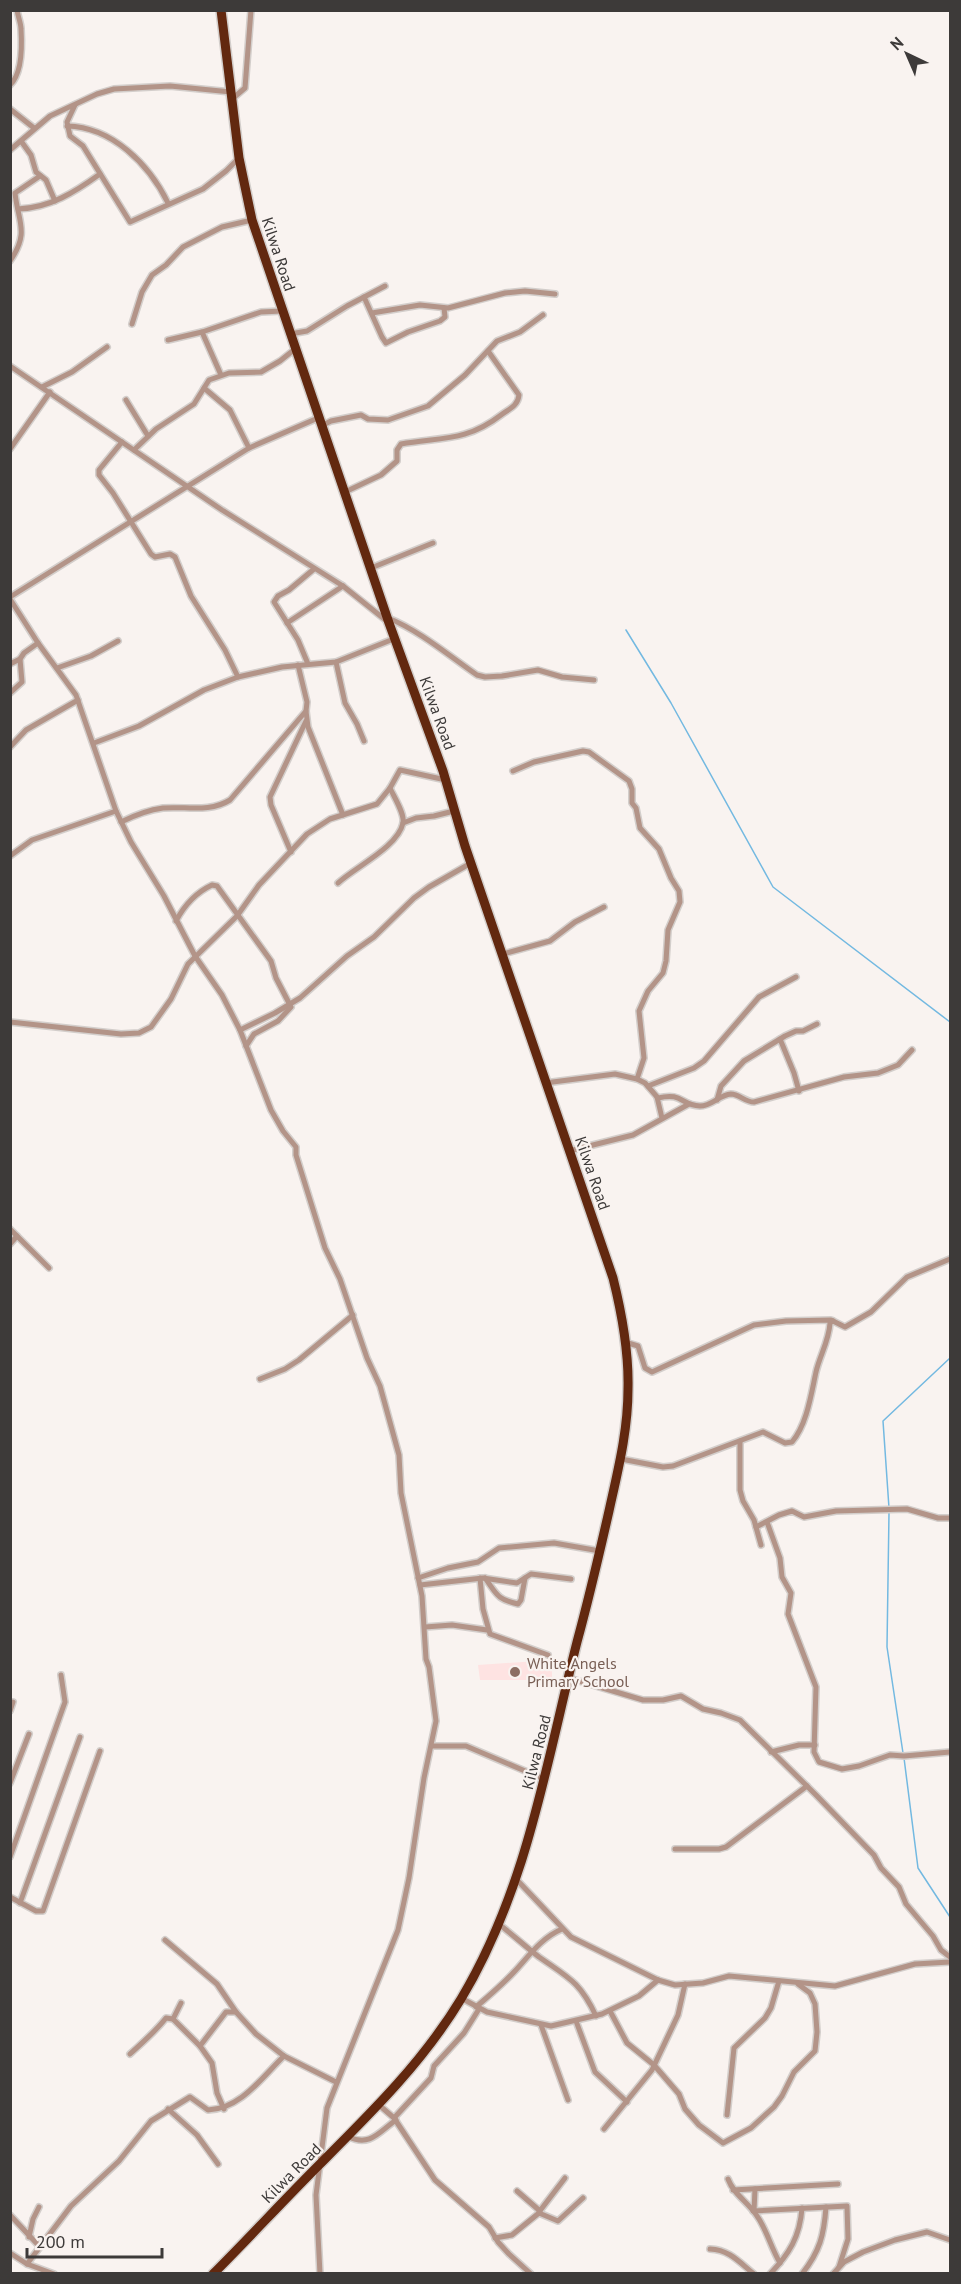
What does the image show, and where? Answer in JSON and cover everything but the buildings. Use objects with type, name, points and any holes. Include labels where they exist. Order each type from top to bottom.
[{"type":"highway","name":"Kilwa Road","points":[[213,2274],[349,2137],[420,2058],[462,1998],[500,1925],[517,1880],[600,1551],[621,1459],[628,1389],[626,1342],[613,1278],[453,811],[446,780],[388,621],[252,220],[238,158],[221,10]]},
{"type":"street","points":[[10,85],[17,77],[20,55],[21,30],[17,10]]},
{"type":"street","points":[[10,150],[50,116],[97,94],[129,87],[170,86],[231,96],[245,88],[251,10]]},
{"type":"street","points":[[75,105],[68,119],[67,126],[70,136],[83,146],[130,222],[203,189],[220,177],[238,158]]},
{"type":"street","points":[[10,109],[34,128]]},
{"type":"street","points":[[67,126],[93,131],[120,144],[149,172],[168,203]]},
{"type":"street","points":[[21,141],[31,155],[36,172],[46,180],[55,201]]},
{"type":"street","points":[[18,209],[31,209],[55,201],[80,189],[100,174]]},
{"type":"street","points":[[10,261],[20,243],[22,222],[16,192],[40,176]]},
{"type":"street","points":[[132,324],[142,292],[152,275],[166,265],[183,247],[222,228],[252,220]]},
{"type":"street","points":[[290,334],[308,332],[385,286]]},
{"type":"street","points":[[372,312],[420,305],[444,308],[506,293],[525,291],[555,294]]},
{"type":"street","points":[[364,297],[387,343],[401,335],[440,321],[444,317],[444,308]]},
{"type":"street","points":[[168,340],[202,332],[261,312],[282,311]]},
{"type":"street","points":[[320,2274],[316,2212],[319,2165],[327,2108],[398,1930],[436,1721],[426,1659],[425,1627],[419,1581],[403,1510],[399,1455],[380,1386],[340,1279],[325,1248],[296,1155],[296,1147],[283,1131],[271,1110],[240,1030],[222,995],[195,956],[121,822],[78,700],[10,598],[249,448],[320,422],[331,422],[361,415],[368,419],[388,420],[428,406],[465,375],[497,341],[520,332],[543,315]]},
{"type":"street","points":[[202,332],[221,375]]},
{"type":"street","points":[[42,387],[72,372],[107,347]]},
{"type":"street","points":[[134,450],[148,436],[194,404],[200,398],[209,380],[221,375],[261,372],[280,362],[295,349]]},
{"type":"street","points":[[345,492],[381,475],[397,460],[397,450],[401,444],[451,439],[473,433],[493,422],[516,404],[519,395],[488,351]]},
{"type":"street","points":[[10,366],[188,486],[343,586],[388,621],[400,623],[429,640],[477,675],[502,676],[538,670],[562,677],[594,680]]},
{"type":"street","points":[[204,388],[230,410],[249,448]]},
{"type":"street","points":[[12,446],[50,392]]},
{"type":"street","points":[[126,400],[148,436]]},
{"type":"street","points":[[123,442],[98,472],[151,554],[155,556],[171,554],[175,557],[191,596],[225,651],[238,677]]},
{"type":"street","points":[[370,568],[433,543]]},
{"type":"street","points":[[308,664],[298,640],[274,605],[275,598],[289,590],[314,569]]},
{"type":"street","points":[[287,623],[343,586]]},
{"type":"street","points":[[94,743],[139,726],[204,690],[238,677],[298,665],[336,662],[396,638]]},
{"type":"street","points":[[57,668],[91,656],[118,641]]},
{"type":"street","points":[[10,664],[20,659],[24,653],[38,643]]},
{"type":"street","points":[[10,693],[22,682],[20,659]]},
{"type":"street","points":[[336,662],[345,703],[364,741]]},
{"type":"street","points":[[298,665],[307,702],[306,721],[343,815]]},
{"type":"street","points":[[10,747],[26,730],[78,700]]},
{"type":"street","points":[[121,822],[153,810],[196,809],[223,804],[238,792],[306,711]]},
{"type":"street","points":[[291,852],[271,805],[270,797],[306,721]]},
{"type":"street","points":[[513,771],[534,762],[583,751],[589,752],[603,764],[621,773],[631,785],[632,803],[636,808],[640,828],[659,849],[671,878],[680,891],[680,902],[668,930],[664,970],[648,991],[640,1008],[644,1058],[637,1079]]},
{"type":"street","points":[[10,1022],[121,1034],[139,1033],[151,1027],[171,999],[183,972],[195,956],[237,916],[259,885],[314,828],[343,815],[377,804],[390,788],[398,772],[403,770],[446,780]]},
{"type":"street","points":[[390,788],[403,823]]},
{"type":"street","points":[[10,856],[32,840],[116,811]]},
{"type":"street","points":[[338,883],[387,846],[403,823],[416,818],[453,811]]},
{"type":"street","points":[[246,1046],[254,1034],[278,1021],[347,956],[374,937],[402,907],[429,887],[471,863]]},
{"type":"street","points":[[177,921],[184,908],[200,893],[212,885],[220,890],[271,961],[276,978],[290,1005]]},
{"type":"street","points":[[503,954],[550,941],[578,920],[604,907]]},
{"type":"street","points":[[648,1086],[689,1070],[704,1061],[759,997],[796,977]]},
{"type":"street","points":[[240,1030],[290,1005],[312,989]]},
{"type":"street","points":[[717,1100],[720,1086],[742,1063],[793,1032],[803,1031],[817,1024]]},
{"type":"street","points":[[780,1039],[799,1091]]},
{"type":"street","points":[[657,1097],[674,1095],[689,1104],[703,1106],[732,1094],[747,1102],[754,1102],[844,1077],[867,1076],[885,1071],[898,1065],[912,1050]]},
{"type":"street","points":[[545,1083],[615,1074],[637,1079],[648,1086],[657,1097],[662,1118]]},
{"type":"street","points":[[569,1151],[633,1135],[689,1104]]},
{"type":"street","points":[[10,1229],[49,1268]]},
{"type":"street","points":[[10,1244],[17,1236]]},
{"type":"street","points":[[626,1342],[638,1346],[645,1368],[652,1372],[754,1325],[786,1321],[833,1321],[846,1327],[871,1312],[907,1277],[951,1259]]},
{"type":"street","points":[[260,1379],[285,1369],[299,1360],[353,1314]]},
{"type":"street","points":[[621,1459],[663,1467],[673,1466],[763,1432],[785,1443],[792,1442],[810,1403],[830,1323],[833,1321]]},
{"type":"street","points":[[740,1441],[740,1490],[761,1545]]},
{"type":"street","points":[[756,1527],[792,1511],[804,1517],[836,1511],[913,1509],[938,1518],[951,1518]]},
{"type":"street","points":[[767,1522],[780,1558],[782,1576],[791,1593],[788,1614],[816,1687],[815,1756],[818,1762],[842,1769],[859,1766],[890,1755],[951,1752]]},
{"type":"street","points":[[419,1581],[448,1568],[478,1562],[499,1548],[554,1543],[600,1551]]},
{"type":"street","points":[[419,1581],[482,1578],[517,1583],[529,1574],[571,1579]]},
{"type":"street","points":[[482,1578],[495,1596],[518,1604],[521,1600],[525,1578]]},
{"type":"street","points":[[482,1578],[488,1630],[493,1636],[548,1655]]},
{"type":"street","points":[[425,1627],[452,1625],[488,1630]]},
{"type":"street","points":[[10,1857],[65,1702],[61,1675]]},
{"type":"street","points":[[569,1678],[647,1701],[681,1696],[702,1709],[740,1720],[874,1856],[881,1868],[899,1887],[908,1906],[937,1941],[941,1950],[951,1957]]},
{"type":"street","points":[[10,1711],[13,1702]]},
{"type":"street","points":[[10,1784],[29,1734]]},
{"type":"street","points":[[20,1903],[80,1737]]},
{"type":"street","points":[[771,1752],[799,1745],[815,1745]]},
{"type":"street","points":[[432,1746],[466,1746],[544,1779]]},
{"type":"street","points":[[10,1897],[36,1911],[43,1911],[100,1751]]},
{"type":"street","points":[[675,1849],[726,1847],[807,1786]]},
{"type":"street","points":[[517,1880],[572,1937],[658,1980],[675,1985],[703,1983],[729,1976],[835,1986],[915,1964],[951,1962]]},
{"type":"street","points":[[500,1925],[571,1978],[585,1994],[596,2016]]},
{"type":"street","points":[[349,2137],[360,2142],[365,2141],[374,2137],[395,2119],[431,2078],[434,2066],[464,2032],[477,2008],[506,1981],[532,1951],[553,1933],[562,1929]]},
{"type":"street","points":[[165,1940],[217,1984],[236,2012],[256,2034],[284,2056],[336,2082]]},
{"type":"street","points":[[462,1998],[477,2008],[551,2026],[610,2011],[639,1996],[658,1980]]},
{"type":"street","points":[[727,2115],[734,2048],[767,2014],[779,1981]]},
{"type":"street","points":[[610,2011],[627,2043],[654,2065],[681,2097],[686,2109],[699,2125],[722,2143],[751,2128],[774,2107],[796,2070],[815,2051],[817,2032],[815,2004],[810,1993],[795,1983]]},
{"type":"street","points":[[604,2129],[654,2065],[678,2015],[685,1984]]},
{"type":"street","points":[[173,2019],[181,2003]]},
{"type":"street","points":[[200,2046],[225,2013],[236,2012]]},
{"type":"street","points":[[130,2054],[152,2037],[166,2018],[173,2019],[200,2046],[213,2066],[217,2093],[224,2109]]},
{"type":"street","points":[[576,2021],[595,2072],[627,2102]]},
{"type":"street","points":[[542,2025],[568,2100]]},
{"type":"street","points":[[27,2264],[70,2206],[119,2161],[151,2121],[190,2097],[208,2110],[224,2109],[243,2096],[284,2056]]},
{"type":"street","points":[[379,2105],[395,2119],[435,2180],[489,2227],[495,2238],[531,2274]]},
{"type":"street","points":[[168,2109],[197,2135],[218,2164]]},
{"type":"street","points":[[495,2238],[512,2235],[539,2212],[565,2178]]},
{"type":"street","points":[[728,2179],[733,2190],[763,2225],[772,2250],[780,2263]]},
{"type":"street","points":[[733,2190],[838,2184]]},
{"type":"street","points":[[753,2211],[755,2189]]},
{"type":"street","points":[[517,2192],[539,2212],[558,2221],[583,2198]]},
{"type":"street","points":[[753,2211],[846,2206],[848,2208],[848,2239],[839,2267]]},
{"type":"street","points":[[29,2237],[33,2218],[39,2207]]},
{"type":"street","points":[[802,2274],[822,2241],[826,2207]]},
{"type":"street","points":[[770,2274],[795,2242],[802,2208]]},
{"type":"street","points":[[10,2215],[40,2247]]},
{"type":"street","points":[[833,2274],[839,2267],[863,2252],[895,2240],[927,2232],[951,2240]]},
{"type":"street","points":[[710,2249],[728,2252],[754,2274]]},
{"type":"street","points":[[10,2253],[27,2264],[54,2274]]},
{"type":"shaded area","name":"White Angels Primary School","points":[[552,1660],[552,1680],[480,1680],[478,1665]]},
{"type":"waterway","points":[[626,630],[671,703],[773,887],[950,1022]]},
{"type":"waterway","points":[[889,1508],[883,1421],[950,1358]]},
{"type":"waterway","points":[[889,1513],[887,1647],[903,1753]]},
{"type":"waterway","points":[[904,1758],[918,1868],[950,1917]]},
{"type":"place","name":"White Angels Primary School","points":[[515,1672]]}]
